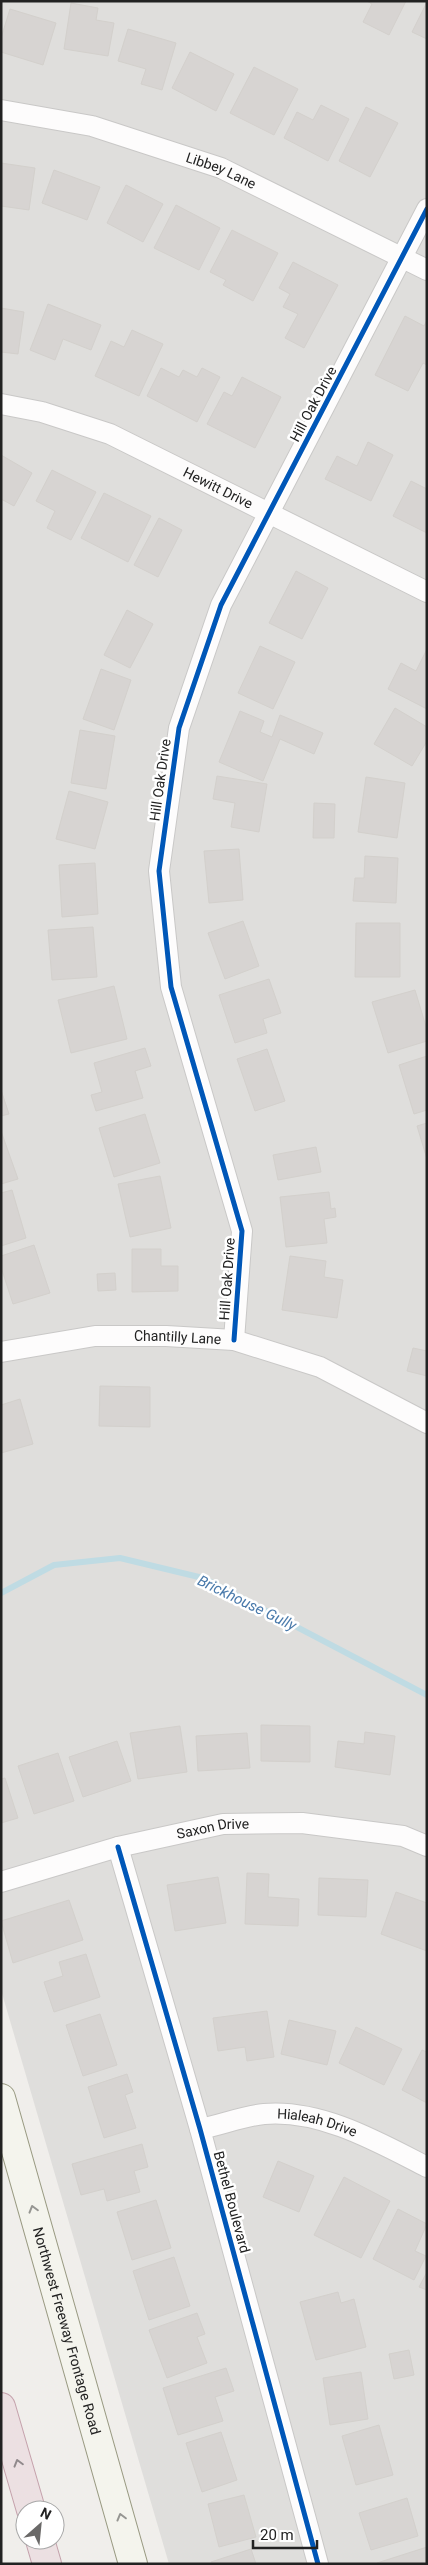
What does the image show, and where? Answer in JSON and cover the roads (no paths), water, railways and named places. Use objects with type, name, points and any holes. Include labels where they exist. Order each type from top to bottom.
[{"type":"highway","points":[[1,2407],[28,2500]]},
{"type":"highway","points":[[43,2550],[47,2564]]},
{"type":"main road","name":"Northwest Freeway Frontage Road","points":[[1,2098],[133,2564]]},
{"type":"street","name":"Libbey Lane","points":[[1,110],[92,126],[221,168],[427,270]]},
{"type":"street","name":"Hill Oak Drive","points":[[234,1340],[242,1231],[171,986],[159,871],[179,728],[221,605],[427,209]]},
{"type":"street","name":"Hewitt Drive","points":[[1,404],[42,412],[110,434],[427,592]]},
{"type":"street","name":"Chantilly Lane","points":[[1,1352],[95,1336],[166,1336],[234,1340],[320,1367],[427,1423]]},
{"type":"street","name":"Saxon Drive","points":[[1,1882],[118,1847],[222,1824],[302,1823],[403,1836],[427,1846]]},
{"type":"street","name":"Bethel Boulevard","points":[[118,1847],[200,2129],[318,2564]]},
{"type":"street","name":"Hialeah Drive","points":[[200,2129],[264,2114],[316,2118],[372,2139],[427,2167]]},
{"type":"waterway","name":"Brickhouse Gully","points":[[1,1593],[54,1565],[120,1558],[203,1578],[427,1695]]}]
